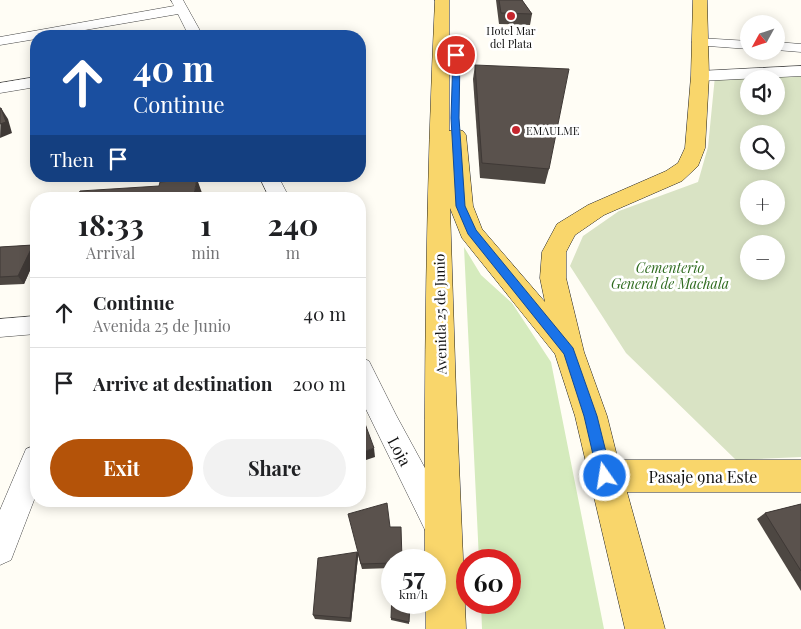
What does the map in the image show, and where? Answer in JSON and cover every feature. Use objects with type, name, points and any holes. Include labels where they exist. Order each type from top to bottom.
[{"type":"main road","name":"Avenida 25 de Junio","points":[[442,0],[439,92],[439,244],[446,629]]},
{"type":"main road","points":[[455,0],[455,118],[461,206],[471,232],[569,352]]},
{"type":"main road","points":[[645,629],[591,416],[569,352],[553,278],[554,252],[566,230],[596,210],[674,176],[687,166],[695,148],[700,76],[700,0]]},
{"type":"main road","name":"Pasaje 9na Este","points":[[605,476],[801,476]]},
{"type":"street","points":[[55,30],[179,5],[193,30]]},
{"type":"street","points":[[0,41],[30,35]]},
{"type":"street","points":[[699,42],[740,44]]},
{"type":"street","points":[[785,47],[801,48]]},
{"type":"street","points":[[700,76],[801,71]]},
{"type":"street","points":[[0,88],[30,83]]},
{"type":"street","points":[[0,328],[30,326]]},
{"type":"street","name":"Loja","points":[[366,381],[386,424],[443,532]]},
{"type":"street","points":[[0,549],[30,473]]},
{"type":"green space","name":"Cementerio General de Machala","points":[[801,71],[801,457],[736,460],[626,353],[570,266],[583,236],[619,211],[698,182],[708,147],[715,76],[740,75],[740,115],[785,115],[785,72]]},
{"type":"green space","points":[[464,247],[481,275],[512,303],[551,362],[604,629],[482,629],[481,614],[521,614],[521,549],[478,549]]},
{"type":"building","points":[[499,0],[522,0],[532,14],[501,13]]},
{"type":"building","name":"EMAULME","points":[[475,65],[569,69],[549,169],[482,163]]},
{"type":"building","points":[[0,108],[6,122],[0,124]]},
{"type":"building","points":[[160,182],[196,182],[194,192],[80,192],[80,191],[159,186]]},
{"type":"building","points":[[30,245],[30,251],[18,276],[0,277],[0,247]]},
{"type":"building","points":[[366,426],[374,448],[366,451]]},
{"type":"building","points":[[387,503],[390,527],[401,527],[402,549],[381,549],[381,563],[361,564],[348,514]]},
{"type":"building","points":[[801,504],[801,571],[765,513]]},
{"type":"building","points":[[357,552],[350,618],[313,615],[318,558]]},
{"type":"building","points":[[391,614],[409,614],[409,622],[391,618]]},
{"type":"place","name":"Hotel Mar del Plata","points":[[511,16]]},
{"type":"place","name":"EMAULME","points":[[516,130]]},
{"type":"route","points":[[456,55],[455,118],[461,206],[471,232],[569,352],[575,364],[591,416],[605,476]]}]
